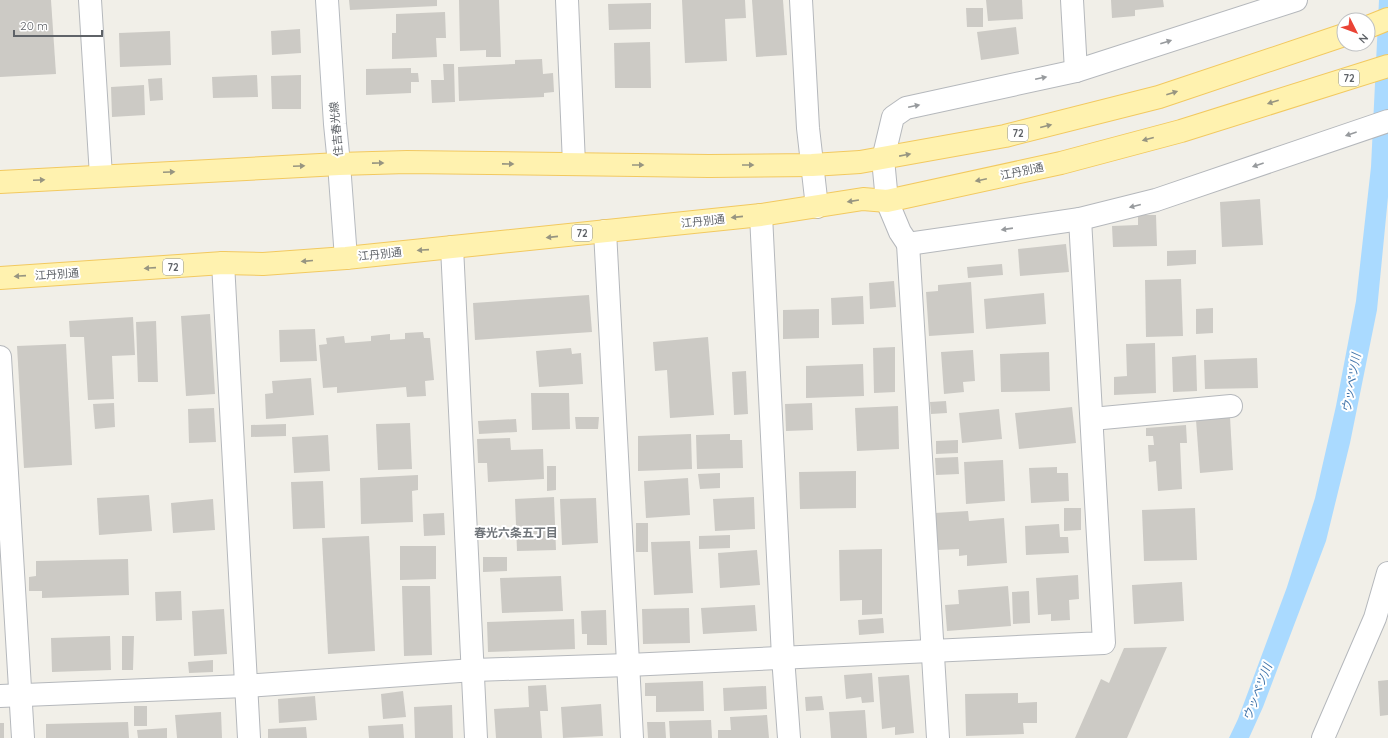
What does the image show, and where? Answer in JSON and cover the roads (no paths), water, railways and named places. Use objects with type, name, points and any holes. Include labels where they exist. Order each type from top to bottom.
[{"type":"main road","points":[[1376,24],[1388,20]]},
{"type":"main road","name":"72","points":[[0,182],[339,164],[407,162],[812,165],[860,162],[1005,136],[1159,98],[1336,38]]},
{"type":"main road","name":"江丹別通","points":[[0,278],[223,264],[263,264],[346,258],[761,215],[863,199],[886,201],[1061,163],[1181,131],[1388,66]]},
{"type":"street","points":[[90,0],[101,176]]},
{"type":"street","name":"住吉春光線","points":[[327,0],[346,258]]},
{"type":"street","points":[[567,0],[574,164]]},
{"type":"street","points":[[802,0],[808,128],[817,207]]},
{"type":"street","points":[[1072,0],[1076,71]]},
{"type":"street","points":[[938,738],[908,244],[900,232],[886,201],[883,159],[893,117],[906,108],[1076,71],[1261,6],[1296,0]]},
{"type":"street","points":[[908,244],[1080,219],[1156,200],[1388,121]]},
{"type":"street","points":[[761,215],[783,658],[789,738]]},
{"type":"street","points":[[10,696],[245,686],[474,670],[628,665],[1104,643],[1080,219]]},
{"type":"street","points":[[605,231],[632,738]]},
{"type":"street","points":[[452,247],[474,670],[476,738]]},
{"type":"street","points":[[223,264],[249,738]]},
{"type":"street","points":[[0,358],[10,696],[23,738]]},
{"type":"street","points":[[1092,419],[1231,406]]},
{"type":"street","points":[[1323,738],[1381,618],[1388,573]]},
{"type":"water","name":"ウッペツ川","points":[[1379,0],[1388,0],[1388,197],[1377,310],[1350,443],[1326,541],[1263,707],[1249,738],[1229,738],[1238,719],[1287,587],[1315,498],[1336,406],[1356,301],[1371,167]]},
{"type":"district","name":"春光六条五丁目","points":[[516,532]]}]
